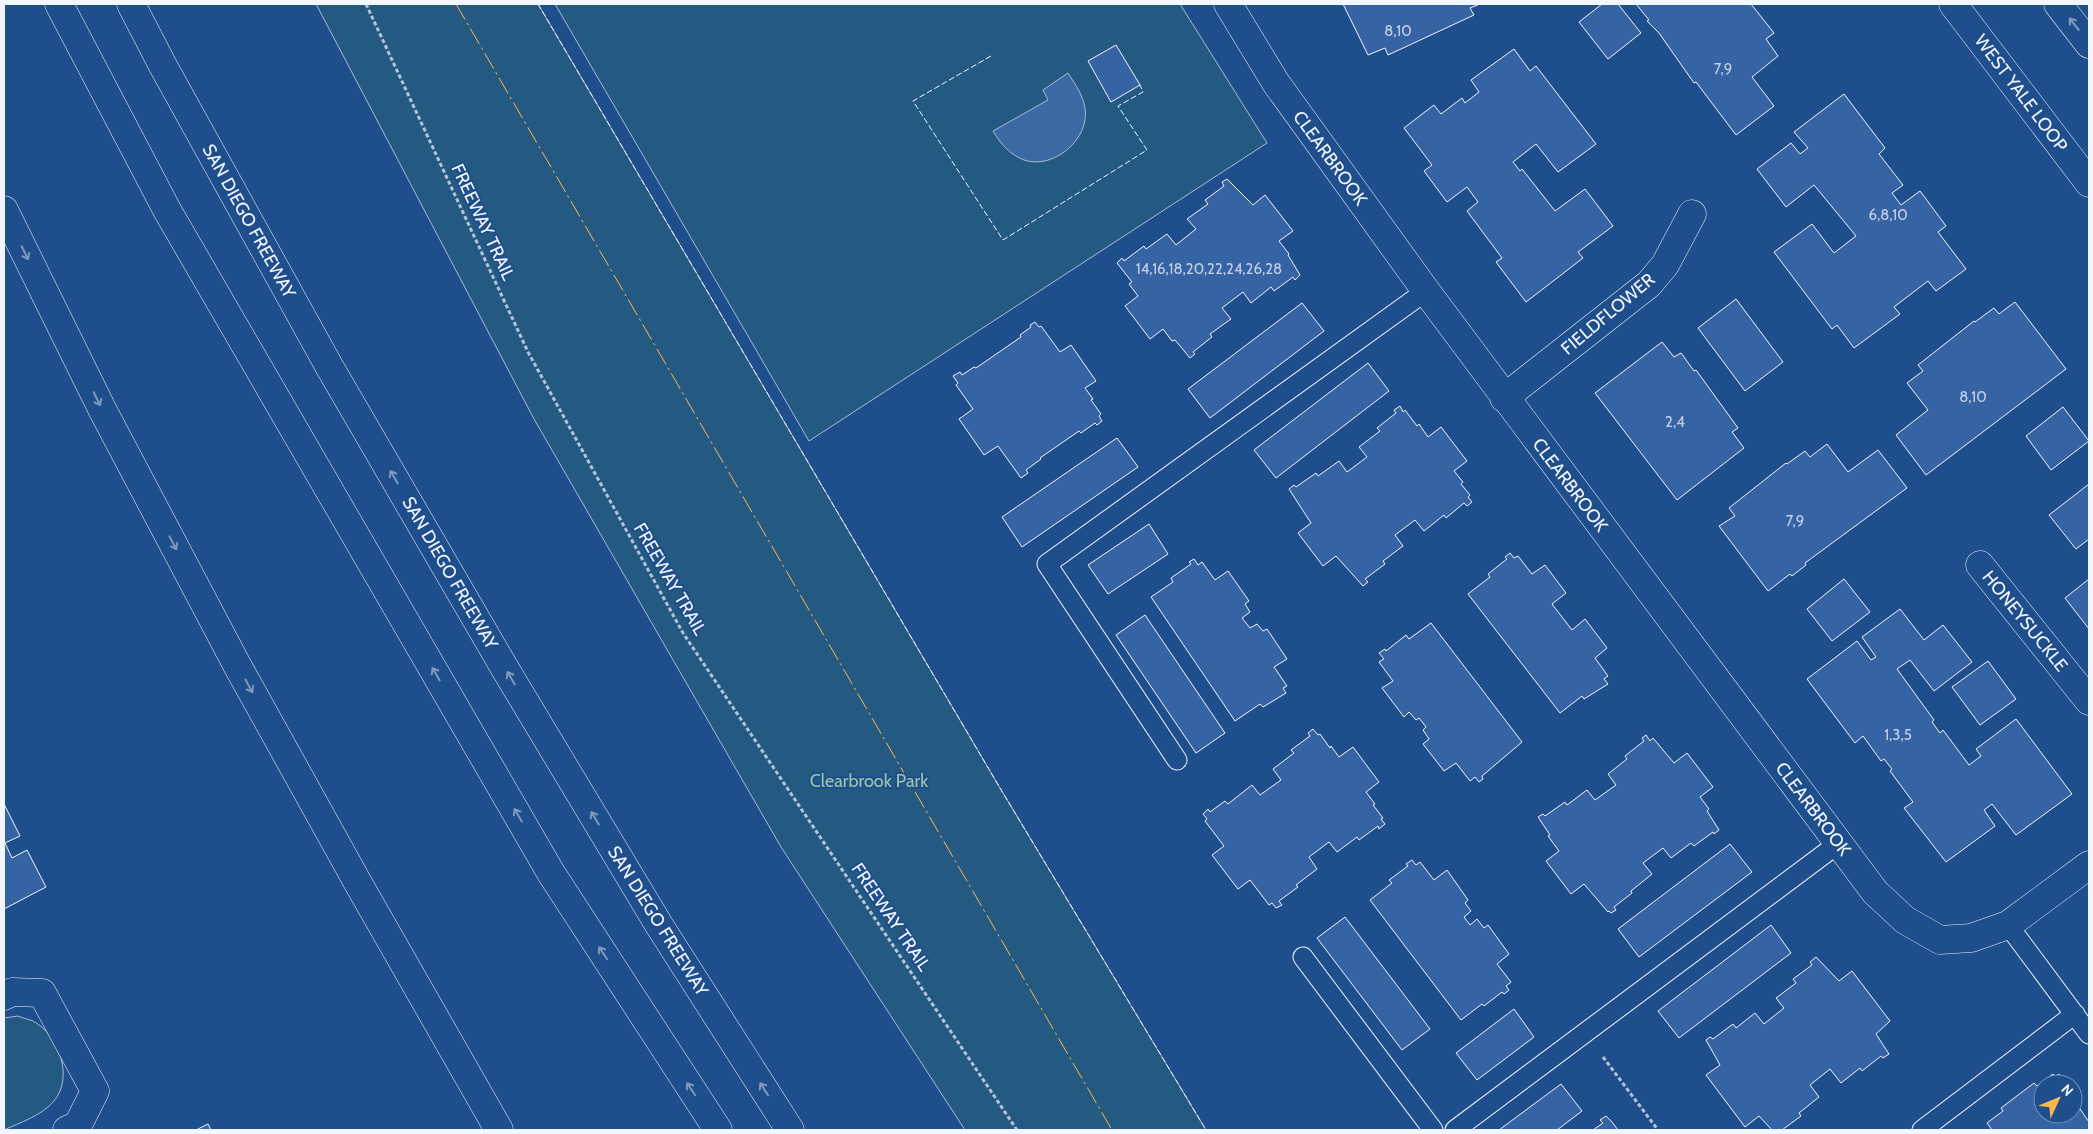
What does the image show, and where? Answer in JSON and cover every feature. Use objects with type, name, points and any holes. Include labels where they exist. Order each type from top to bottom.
[{"type":"main road","points":[[59,4],[167,210],[551,873],[718,1130]]},
{"type":"main road","name":"SAN DIEGO FREEWAY","points":[[131,4],[162,64],[329,366],[504,667],[659,925],[790,1130]]},
{"type":"main road","name":"CLEARBROOK","points":[[1228,4],[1276,83],[1504,398],[1875,892],[1905,920],[1940,940],[1971,938],[2008,925]]},
{"type":"main road","name":"WEST YALE LOOP","points":[[1953,4],[2089,183]]},
{"type":"main road","points":[[2058,4],[2089,44]]},
{"type":"main road","points":[[4,210],[102,409],[237,665],[499,1130]]},
{"type":"main road","name":"FIELDFLOWER","points":[[1504,398],[1649,284],[1665,265],[1692,214]]},
{"type":"main road","name":"HONEYSUCKLE","points":[[1980,565],[2089,701]]},
{"type":"main road","points":[[2008,925],[2089,865]]},
{"type":"main road","points":[[4,996],[12,992],[42,993],[95,1091],[78,1125],[67,1130]]},
{"type":"lane","points":[[1177,760],[1047,564],[1426,290]]},
{"type":"lane","points":[[1455,1130],[1839,844]]},
{"type":"lane","points":[[2008,925],[2089,1034]]},
{"type":"lane","points":[[1303,957],[1433,1130]]},
{"type":"lane","points":[[1922,1130],[2075,1014]]},
{"type":"path","name":"FREEWAY TRAIL","points":[[366,4],[528,352],[683,633],[1017,1130]]},
{"type":"path","points":[[1585,1033],[1658,1130]]},
{"type":"green space","name":"Clearbrook Park","points":[[316,4],[538,4],[1000,788],[1206,1130],[965,1130],[781,847],[534,419]]},
{"type":"green space","points":[[555,4],[1180,4],[1267,143],[809,441]]},
{"type":"green space","points":[[18,1016],[33,1021],[50,1036],[61,1057],[63,1080],[60,1091],[49,1106],[30,1118],[4,1130],[4,1018]]},
{"type":"shaded area","points":[[1068,73],[1081,94],[1085,108],[1085,120],[1082,131],[1076,141],[1058,156],[1047,160],[1035,162],[1024,160],[1014,155],[1002,144],[993,131],[1048,100],[1043,90]]},
{"type":"building","points":[[1343,4],[1480,4],[1470,8],[1474,15],[1388,55],[1385,48],[1368,55]]},
{"type":"building","points":[[1602,4],[1618,4],[1641,33],[1608,59],[1579,22]]},
{"type":"building","points":[[1636,4],[1751,4],[1774,33],[1766,39],[1778,56],[1752,77],[1774,106],[1736,135],[1696,82],[1694,83]]},
{"type":"building","points":[[1116,45],[1140,85],[1111,102],[1088,61]]},
{"type":"building","points":[[1514,49],[1530,71],[1536,66],[1596,144],[1558,172],[1536,144],[1513,162],[1520,171],[1522,169],[1555,211],[1585,189],[1613,226],[1578,252],[1583,258],[1526,302],[1496,262],[1502,258],[1467,211],[1478,202],[1467,187],[1447,202],[1424,171],[1432,165],[1404,128],[1434,105],[1441,114],[1462,98],[1465,103],[1479,92],[1471,80]]},
{"type":"building","points":[[1844,94],[1885,148],[1879,154],[1903,185],[1892,193],[1901,205],[1920,191],[1946,226],[1938,232],[1966,269],[1936,291],[1928,281],[1894,307],[1900,314],[1854,348],[1837,325],[1832,329],[1774,252],[1812,224],[1834,253],[1856,236],[1814,185],[1786,207],[1757,169],[1791,143],[1800,154],[1808,148],[1794,132]]},
{"type":"building","points":[[1227,179],[1253,205],[1265,195],[1293,231],[1279,241],[1289,254],[1300,275],[1295,280],[1293,277],[1274,291],[1271,287],[1251,303],[1243,292],[1222,308],[1231,319],[1210,334],[1212,337],[1193,352],[1195,354],[1190,358],[1175,340],[1172,341],[1163,329],[1150,339],[1125,306],[1138,296],[1129,284],[1132,282],[1117,263],[1122,258],[1124,261],[1144,246],[1146,249],[1167,234],[1176,245],[1196,229],[1187,219],[1208,204],[1205,200],[1224,186],[1222,182]]},
{"type":"building","points":[[1736,299],[1783,362],[1745,391],[1698,328]]},
{"type":"building","points":[[2015,302],[2066,369],[1926,475],[1896,435],[1928,410],[1907,383],[1923,371],[1918,365],[1974,321],[1994,308],[1999,314]]},
{"type":"building","points":[[1302,303],[1324,331],[1210,418],[1188,389]]},
{"type":"building","points":[[1035,322],[1039,327],[1041,326],[1060,352],[1071,345],[1096,381],[1085,388],[1101,414],[1099,416],[1102,421],[1097,425],[1095,423],[1081,433],[1079,431],[1040,458],[1026,470],[1028,473],[1021,478],[998,446],[984,455],[959,419],[973,409],[956,385],[958,383],[953,376],[960,372],[962,375],[974,367],[976,368],[1021,337],[1020,335]]},
{"type":"building","points":[[1662,342],[1674,357],[1681,353],[1694,371],[1696,370],[1738,428],[1732,432],[1744,448],[1677,500],[1595,393]]},
{"type":"building","points":[[1368,363],[1389,391],[1276,478],[1254,450]]},
{"type":"building","points":[[1400,406],[1403,412],[1405,410],[1417,426],[1419,424],[1428,437],[1441,427],[1467,461],[1454,471],[1463,482],[1461,484],[1470,495],[1468,497],[1472,502],[1467,506],[1464,503],[1446,518],[1444,515],[1424,531],[1415,520],[1395,535],[1403,546],[1383,561],[1385,564],[1365,579],[1368,582],[1363,586],[1336,556],[1323,566],[1298,533],[1311,523],[1289,489],[1294,485],[1296,487],[1316,473],[1318,476],[1339,461],[1347,472],[1367,457],[1359,447],[1380,431],[1377,428],[1396,413],[1394,410]]},
{"type":"building","points":[[2063,407],[2089,441],[2051,470],[2026,436]]},
{"type":"building","points":[[1117,438],[1138,467],[1022,547],[1002,517]]},
{"type":"building","points":[[1827,444],[1848,472],[1878,450],[1907,488],[1805,563],[1806,565],[1792,576],[1790,574],[1768,591],[1719,526],[1735,516],[1729,508],[1786,463],[1805,451],[1810,457]]},
{"type":"building","points":[[2089,484],[2089,539],[2076,549],[2049,515]]},
{"type":"building","points":[[1149,524],[1168,554],[1108,594],[1088,565]]},
{"type":"building","points":[[1510,553],[1514,558],[1518,556],[1532,574],[1545,565],[1566,593],[1552,604],[1572,630],[1585,619],[1607,648],[1595,658],[1608,676],[1604,679],[1608,684],[1584,699],[1582,696],[1560,713],[1468,594],[1490,577],[1488,574],[1507,559],[1505,557]]},
{"type":"building","points":[[1194,559],[1198,565],[1202,562],[1215,580],[1228,571],[1249,601],[1245,604],[1250,612],[1242,618],[1250,628],[1257,624],[1263,631],[1267,629],[1287,659],[1274,667],[1287,686],[1283,688],[1286,693],[1263,707],[1260,704],[1235,721],[1151,597],[1173,582],[1171,578],[1191,564],[1189,562]]},
{"type":"building","points":[[1844,579],[1870,612],[1832,641],[1807,609]]},
{"type":"building","points":[[2089,579],[2089,629],[2065,598]]},
{"type":"building","points":[[1900,609],[1924,640],[1943,625],[1972,662],[1934,691],[1910,660],[1897,669],[1934,720],[1932,722],[1940,733],[1943,730],[1969,765],[1981,756],[1976,749],[2016,719],[2072,794],[2016,835],[1992,804],[1984,810],[1995,826],[1946,862],[1904,808],[1913,802],[1890,771],[1892,769],[1884,759],[1881,761],[1863,736],[1855,743],[1807,679],[1857,641],[1871,660],[1876,657],[1862,637]]},
{"type":"building","points":[[1145,615],[1225,733],[1196,753],[1116,635]]},
{"type":"building","points":[[1431,623],[1522,742],[1482,776],[1483,779],[1479,782],[1475,777],[1470,781],[1456,763],[1444,771],[1423,744],[1429,739],[1423,730],[1426,727],[1419,718],[1416,720],[1409,712],[1404,717],[1382,688],[1393,681],[1379,662],[1384,659],[1379,653],[1385,649],[1386,651],[1406,635],[1409,639]]},
{"type":"building","points":[[1988,661],[2016,699],[1980,725],[1952,687]]},
{"type":"building","points":[[1313,729],[1318,735],[1320,734],[1339,757],[1353,747],[1379,782],[1366,792],[1375,804],[1373,805],[1383,818],[1381,819],[1385,824],[1379,829],[1378,826],[1359,840],[1357,837],[1337,852],[1329,842],[1309,857],[1317,869],[1296,885],[1298,887],[1279,901],[1282,905],[1276,908],[1272,903],[1269,905],[1250,880],[1238,889],[1212,855],[1224,846],[1205,821],[1207,819],[1203,814],[1208,809],[1210,812],[1225,801],[1228,804],[1252,785],[1260,795],[1281,780],[1273,769],[1294,753],[1291,750],[1310,736],[1308,733]]},
{"type":"building","points":[[1646,735],[1650,741],[1653,738],[1674,763],[1687,753],[1713,787],[1700,797],[1709,809],[1707,811],[1719,830],[1714,834],[1713,832],[1694,846],[1691,843],[1671,858],[1663,848],[1643,863],[1652,874],[1614,907],[1616,910],[1611,913],[1608,912],[1584,884],[1571,894],[1546,861],[1559,851],[1538,817],[1543,814],[1545,816],[1565,802],[1567,805],[1587,790],[1595,800],[1616,785],[1608,774],[1627,759],[1625,756],[1644,741],[1642,738]]},
{"type":"building","points":[[4,804],[20,836],[5,843],[12,858],[27,850],[46,887],[4,909]]},
{"type":"building","points":[[1730,844],[1752,872],[1639,957],[1618,929]]},
{"type":"building","points":[[1412,860],[1416,865],[1420,862],[1434,880],[1447,870],[1468,900],[1465,903],[1471,911],[1464,917],[1470,925],[1477,919],[1484,928],[1488,925],[1509,954],[1497,964],[1511,982],[1506,986],[1509,990],[1504,994],[1502,992],[1484,1006],[1482,1004],[1461,1020],[1370,900],[1392,883],[1389,880],[1408,866],[1406,864]]},
{"type":"building","points":[[1345,917],[1430,1029],[1402,1050],[1317,938]]},
{"type":"building","points":[[1771,925],[1791,953],[1679,1038],[1658,1011]]},
{"type":"building","points":[[1816,957],[1839,981],[1852,971],[1890,1021],[1876,1034],[1889,1054],[1883,1058],[1881,1056],[1862,1071],[1860,1068],[1841,1083],[1830,1069],[1810,1085],[1819,1097],[1799,1113],[1801,1116],[1782,1130],[1772,1130],[1759,1116],[1745,1127],[1706,1075],[1720,1065],[1706,1040],[1710,1037],[1713,1039],[1733,1024],[1736,1028],[1755,1013],[1764,1024],[1784,1008],[1776,998],[1796,983],[1793,979],[1812,965],[1810,962]]},
{"type":"building","points":[[1514,1009],[1534,1037],[1477,1080],[1456,1053]]},
{"type":"building","points":[[1561,1084],[1582,1111],[1557,1130],[1499,1130]]},
{"type":"building","points":[[2033,1084],[2033,1124],[2083,1124],[2083,1113],[2089,1122],[2089,1130],[1992,1130],[1987,1123],[2003,1111],[2001,1108]]},
{"type":"building","points":[[1606,1116],[1618,1130],[1593,1130],[1603,1123],[1600,1120]]},
{"type":"building","points":[[208,1124],[211,1130],[196,1130]]},
{"type":"fence","points":[[538,4],[1000,788],[1206,1130]]},
{"type":"fence","points":[[991,56],[913,101],[1003,240],[1147,150],[1118,106],[1143,92],[1140,85]]},
{"type":"power","points":[[456,4],[1112,1130]]}]
